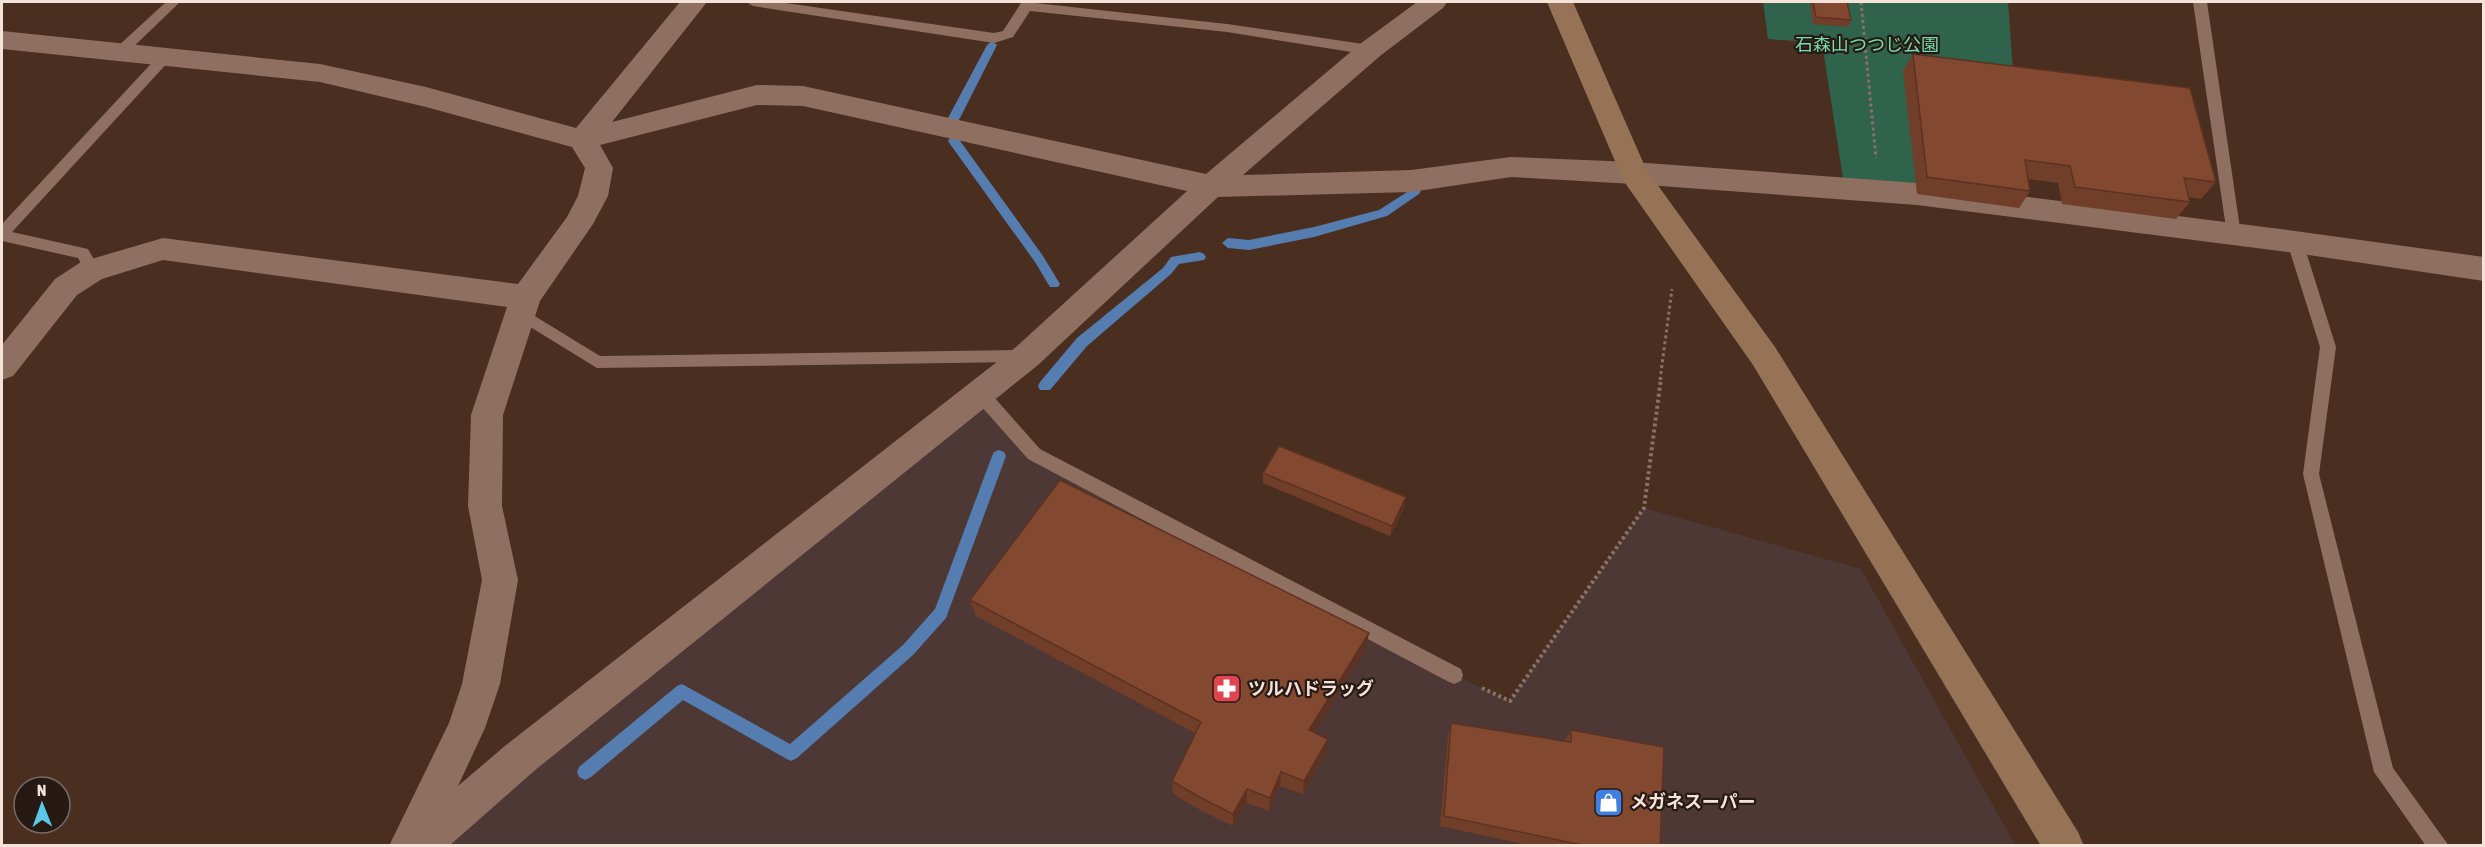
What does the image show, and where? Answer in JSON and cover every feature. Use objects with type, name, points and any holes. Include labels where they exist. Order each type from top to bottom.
[{"type":"street","points":[[582,140],[694,2]]},
{"type":"street","points":[[418,846],[520,758],[1027,356],[1210,186],[1370,50],[1434,2]]},
{"type":"street","points":[[1560,2],[1633,173],[1764,356],[2064,846]]},
{"type":"street","points":[[2,40],[321,73],[426,97],[582,140],[757,95],[803,96],[1210,186],[1411,181],[1511,167],[1633,173],[1880,192],[2295,242],[2484,269]]},
{"type":"street","points":[[409,846],[466,728],[481,684],[500,580],[485,506],[487,415],[523,305],[578,224],[593,196],[598,168],[582,140]]},
{"type":"street","points":[[2,367],[66,287],[92,270],[163,249],[523,305]]},
{"type":"lane","points":[[122,51],[173,2]]},
{"type":"lane","points":[[753,2],[994,38],[1008,34],[1026,6],[1227,28],[1370,50]]},
{"type":"lane","points":[[2200,2],[2234,235]]},
{"type":"lane","points":[[92,270],[83,253],[2,235],[166,56]]},
{"type":"lane","points":[[2295,242],[2328,347],[2311,474],[2313,486],[2384,772],[2439,846]]},
{"type":"lane","points":[[523,305],[597,362],[1027,356]]},
{"type":"lane","points":[[980,393],[1034,454],[1454,675]]},
{"type":"path","points":[[1861,2],[1880,192]]},
{"type":"path","points":[[1454,675],[1510,701],[1644,508],[1673,280]]},
{"type":"shaded area","points":[[980,393],[1034,454],[1454,675],[1510,701],[1644,508],[1861,569],[2015,845],[420,846]]},
{"type":"green space","name":"石森山つつじ公園","points":[[1763,2],[2008,2],[2014,85],[1917,194],[1843,178],[1822,43],[1768,39]]},
{"type":"building","points":[[1813,2],[1847,2],[1851,20],[1816,17]]},
{"type":"building","points":[[1913,54],[2190,88],[2216,182],[2184,178],[2190,202],[2075,187],[2070,166],[2025,160],[2030,191],[1927,177]]},
{"type":"building","points":[[1279,446],[1406,497],[1392,526],[1263,473]]},
{"type":"building","name":"ツルハドラッグ","points":[[1060,480],[1369,633],[1309,730],[1328,739],[1304,781],[1281,772],[1270,798],[1247,789],[1233,814],[1201,798],[1172,781],[1201,722],[970,600]]},
{"type":"building","points":[[1451,723],[1571,742],[1571,730],[1664,747],[1660,846],[1587,846],[1444,816]]},
{"type":"waterway","points":[[954,118],[992,45]]},
{"type":"waterway","points":[[954,141],[1039,259],[1054,284]]},
{"type":"waterway","points":[[1228,243],[1249,245],[1314,232],[1383,213],[1415,191]]},
{"type":"waterway","points":[[1045,386],[1082,342],[1167,271],[1175,260],[1200,257]]},
{"type":"waterway","points":[[585,772],[682,691],[791,753],[908,650],[941,613],[999,456]]},
{"type":"place","name":"ツルハドラッグ","points":[[1227,689]]},
{"type":"place","name":"メガネスーパー","points":[[1609,802]]}]
